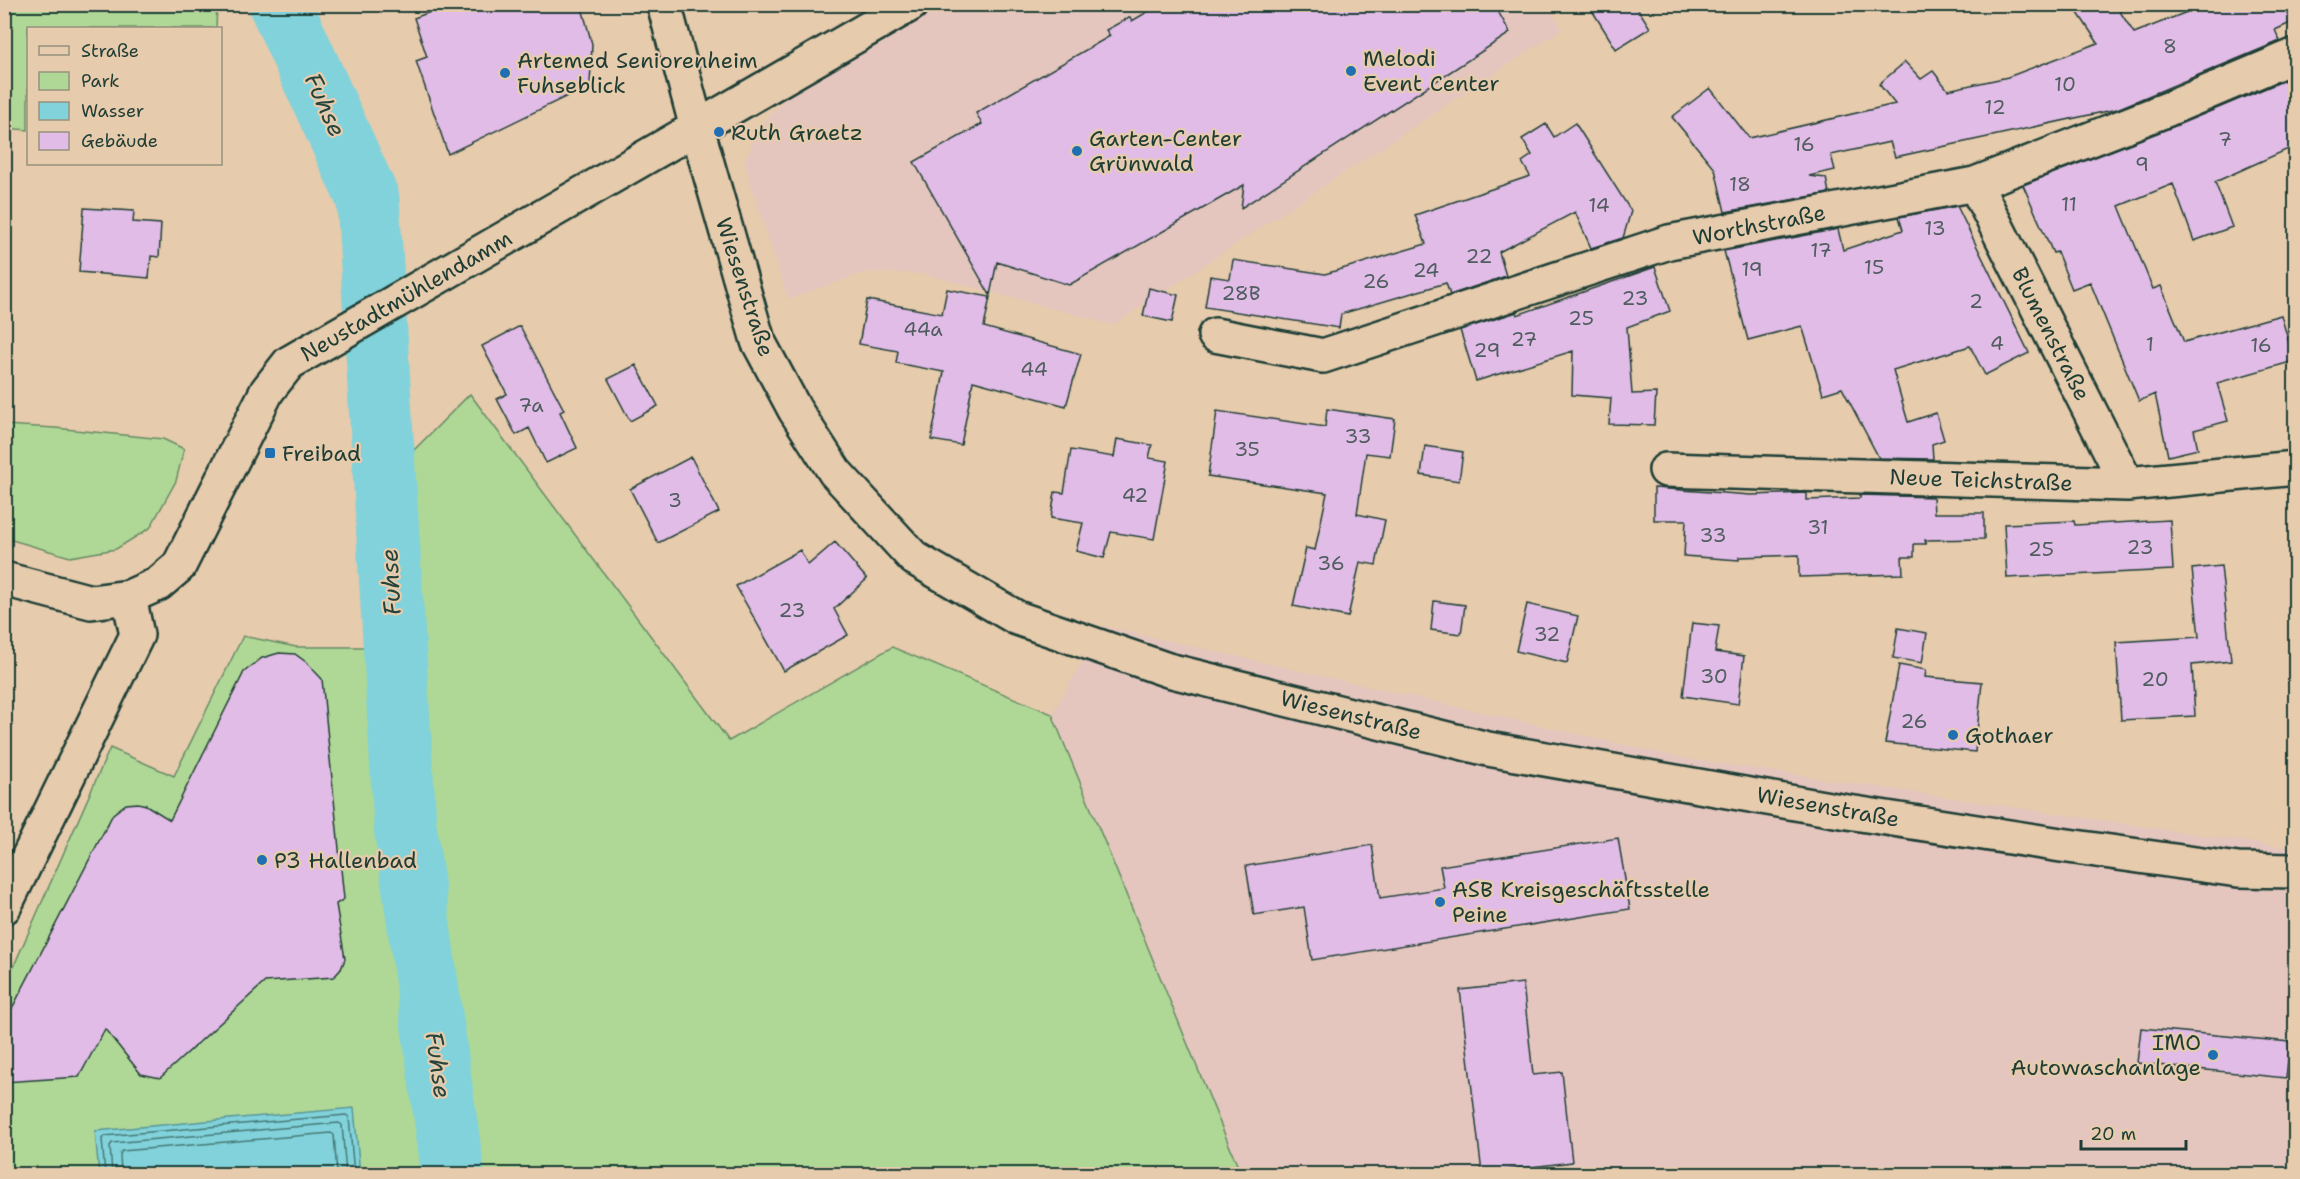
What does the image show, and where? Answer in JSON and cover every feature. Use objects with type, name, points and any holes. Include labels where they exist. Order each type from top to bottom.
[{"type":"street","name":"Wiesenstraße","points":[[664,4],[758,341],[795,411],[836,472],[914,558],[1017,618],[1168,670],[1488,748],[1835,810],[2061,845],[2238,870],[2295,871]]},
{"type":"street","name":"Neustadtmühlendamm","points":[[4,579],[91,602],[129,597],[158,584],[179,566],[267,391],[289,363],[910,4]]},
{"type":"street","name":"Worthstraße","points":[[1215,335],[1323,356],[1669,242],[1975,184],[2168,109],[2295,55]]},
{"type":"street","name":"Blumenstraße","points":[[1975,184],[2127,484]]},
{"type":"street","name":"Neue Teichstraße","points":[[1666,470],[2127,484],[2295,468]]},
{"type":"street","points":[[4,907],[137,634],[129,597]]},
{"type":"shaded area","points":[[1548,4],[1562,29],[1113,325],[925,274],[866,272],[788,299],[744,162],[760,128],[796,85],[939,5]]},
{"type":"shaded area","points":[[1103,626],[1682,758],[2295,849],[2295,1174],[1241,1174],[1052,714]]},
{"type":"green space","points":[[5,4],[217,5],[216,27],[27,27],[27,130],[5,128]]},
{"type":"green space","points":[[470,394],[729,741],[892,647],[1052,714],[1241,1174],[5,1174],[5,986],[110,748],[174,776],[243,636],[296,647],[381,647],[369,495]]},
{"type":"green space","points":[[4,425],[163,439],[184,449],[176,481],[150,528],[116,549],[70,557],[5,538]]},
{"type":"water","points":[[354,1108],[360,1174],[99,1174],[95,1131]]},
{"type":"building","name":"Artemed Seniorenheim Fuhseblick","points":[[452,4],[581,4],[592,44],[590,85],[448,154],[416,61],[427,57],[414,18]]},
{"type":"building","name":"Garten-Center Grünwald","points":[[1161,4],[1494,4],[1510,33],[1241,208],[1244,185],[1069,285],[997,262],[990,295],[914,162],[982,124],[976,113],[1110,36],[1106,30],[1130,17],[1132,21]]},
{"type":"building","points":[[1588,4],[1635,4],[1650,28],[1616,49]]},
{"type":"building","points":[[2072,4],[2115,4],[2134,33],[2207,4],[2295,4],[2295,21],[2275,30],[2280,41],[2117,109],[1895,157],[1890,142],[1831,155],[1835,170],[1809,176],[1826,178],[1829,193],[1725,212],[1715,169],[1672,117],[1710,88],[1749,138],[1895,104],[1879,84],[1905,62],[1921,79],[1933,71],[1948,90],[2008,77],[2098,43]]},
{"type":"building","points":[[2295,76],[2295,146],[2215,182],[2232,227],[2194,241],[2173,184],[2119,206],[2153,289],[2161,286],[2184,342],[2281,315],[2294,361],[2217,383],[2228,421],[2194,430],[2198,449],[2168,456],[2155,394],[2139,401],[2090,282],[2072,289],[2057,252],[2053,253],[2023,185]]},
{"type":"building","points":[[1575,123],[1631,211],[1623,238],[1591,248],[1575,212],[1499,252],[1506,276],[1450,295],[1446,283],[1341,314],[1339,328],[1205,307],[1210,276],[1230,279],[1233,260],[1325,274],[1426,244],[1415,215],[1530,176],[1522,162],[1532,155],[1522,139],[1546,124],[1554,137]]},
{"type":"building","points":[[1957,206],[2029,353],[1985,375],[1970,346],[1893,370],[1908,422],[1936,413],[1944,440],[1932,444],[1933,459],[1879,458],[1842,388],[1823,394],[1802,326],[1748,340],[1724,251],[1838,229],[1843,250],[1903,230],[1899,217]]},
{"type":"building","points":[[84,208],[134,211],[133,222],[161,224],[159,257],[151,256],[149,278],[79,272]]},
{"type":"building","points":[[1655,267],[1670,311],[1627,327],[1632,394],[1656,393],[1654,425],[1609,424],[1611,398],[1572,395],[1573,351],[1476,381],[1460,330],[1517,312],[1517,315]]},
{"type":"building","points":[[1149,288],[1178,295],[1172,322],[1143,316]]},
{"type":"building","points":[[947,289],[990,297],[984,327],[1081,354],[1066,406],[973,381],[961,445],[931,440],[944,372],[896,363],[898,351],[859,344],[867,300],[942,314]]},
{"type":"building","points":[[520,326],[564,410],[560,412],[577,448],[546,463],[529,428],[516,435],[497,399],[507,394],[482,346]]},
{"type":"building","points":[[636,365],[658,406],[630,421],[608,379]]},
{"type":"building","points":[[1327,409],[1395,419],[1390,456],[1366,453],[1357,514],[1385,520],[1376,565],[1360,562],[1348,617],[1293,606],[1306,548],[1315,550],[1327,493],[1208,476],[1217,411],[1325,427]]},
{"type":"building","points":[[1117,439],[1152,445],[1149,458],[1168,461],[1154,539],[1111,532],[1104,558],[1076,551],[1083,523],[1051,518],[1055,492],[1064,493],[1071,450],[1114,457]]},
{"type":"building","points":[[1425,446],[1463,452],[1459,481],[1421,475]]},
{"type":"building","points":[[691,457],[719,512],[658,543],[630,489]]},
{"type":"building","points":[[1654,488],[1751,495],[1807,493],[1807,500],[1860,498],[1860,495],[1933,497],[1934,513],[1984,513],[1984,539],[1925,540],[1926,544],[1914,544],[1914,557],[1902,557],[1903,574],[1799,577],[1799,555],[1739,557],[1739,560],[1684,556],[1686,520],[1654,520]]},
{"type":"building","points":[[2170,520],[2173,570],[2007,578],[2004,524],[2074,521],[2075,525]]},
{"type":"building","points":[[835,542],[867,579],[834,609],[848,635],[784,671],[736,586],[800,550],[808,565]]},
{"type":"building","points":[[2221,566],[2231,661],[2192,665],[2195,716],[2121,720],[2116,642],[2199,637],[2192,569]]},
{"type":"building","points":[[1434,601],[1465,605],[1461,634],[1431,630]]},
{"type":"building","points":[[1527,604],[1578,616],[1567,663],[1516,651]]},
{"type":"building","points":[[1692,623],[1719,626],[1715,652],[1744,656],[1738,704],[1683,696]]},
{"type":"building","points":[[1898,628],[1927,633],[1922,663],[1893,658]]},
{"type":"building","name":"P3 Hallenbad","points":[[279,653],[295,654],[322,679],[344,899],[336,904],[345,959],[341,969],[334,977],[265,982],[160,1078],[141,1074],[105,1029],[79,1077],[4,1082],[4,1024],[113,814],[126,804],[138,803],[146,805],[170,820],[244,672],[262,658]]},
{"type":"building","points":[[1899,665],[1926,670],[1925,677],[1982,682],[1975,752],[1885,743]]},
{"type":"building","name":"ASB Kreisgeschäftsstelle Peine","points":[[1618,838],[1630,909],[1312,960],[1304,907],[1254,915],[1246,866],[1372,845],[1380,898],[1444,888],[1440,866]]},
{"type":"building","points":[[1523,983],[1533,1075],[1562,1072],[1572,1162],[1482,1173],[1460,990]]},
{"type":"building","name":"IMO Autowaschanlage","points":[[2141,1028],[2290,1042],[2286,1078],[2137,1063]]},
{"type":"waterway","name":"Fuhse","points":[[280,4],[368,199],[405,825],[453,1174]]},
{"type":"place","name":"Melodi Event Center","points":[[1351,71]]},
{"type":"place","name":"Artemed Seniorenheim Fuhseblick","points":[[505,73]]},
{"type":"place","name":"Ruth Graetz","points":[[719,132]]},
{"type":"place","name":"Garten-Center Grünwald","points":[[1077,151]]},
{"type":"place","name":"Freibad","points":[[270,453]]},
{"type":"place","name":"Gothaer","points":[[1953,735]]},
{"type":"place","name":"P3 Hallenbad","points":[[262,860]]},
{"type":"place","name":"ASB Kreisgeschäftsstelle Peine","points":[[1440,902]]},
{"type":"place","name":"IMO Autowaschanlage","points":[[2213,1055]]}]
